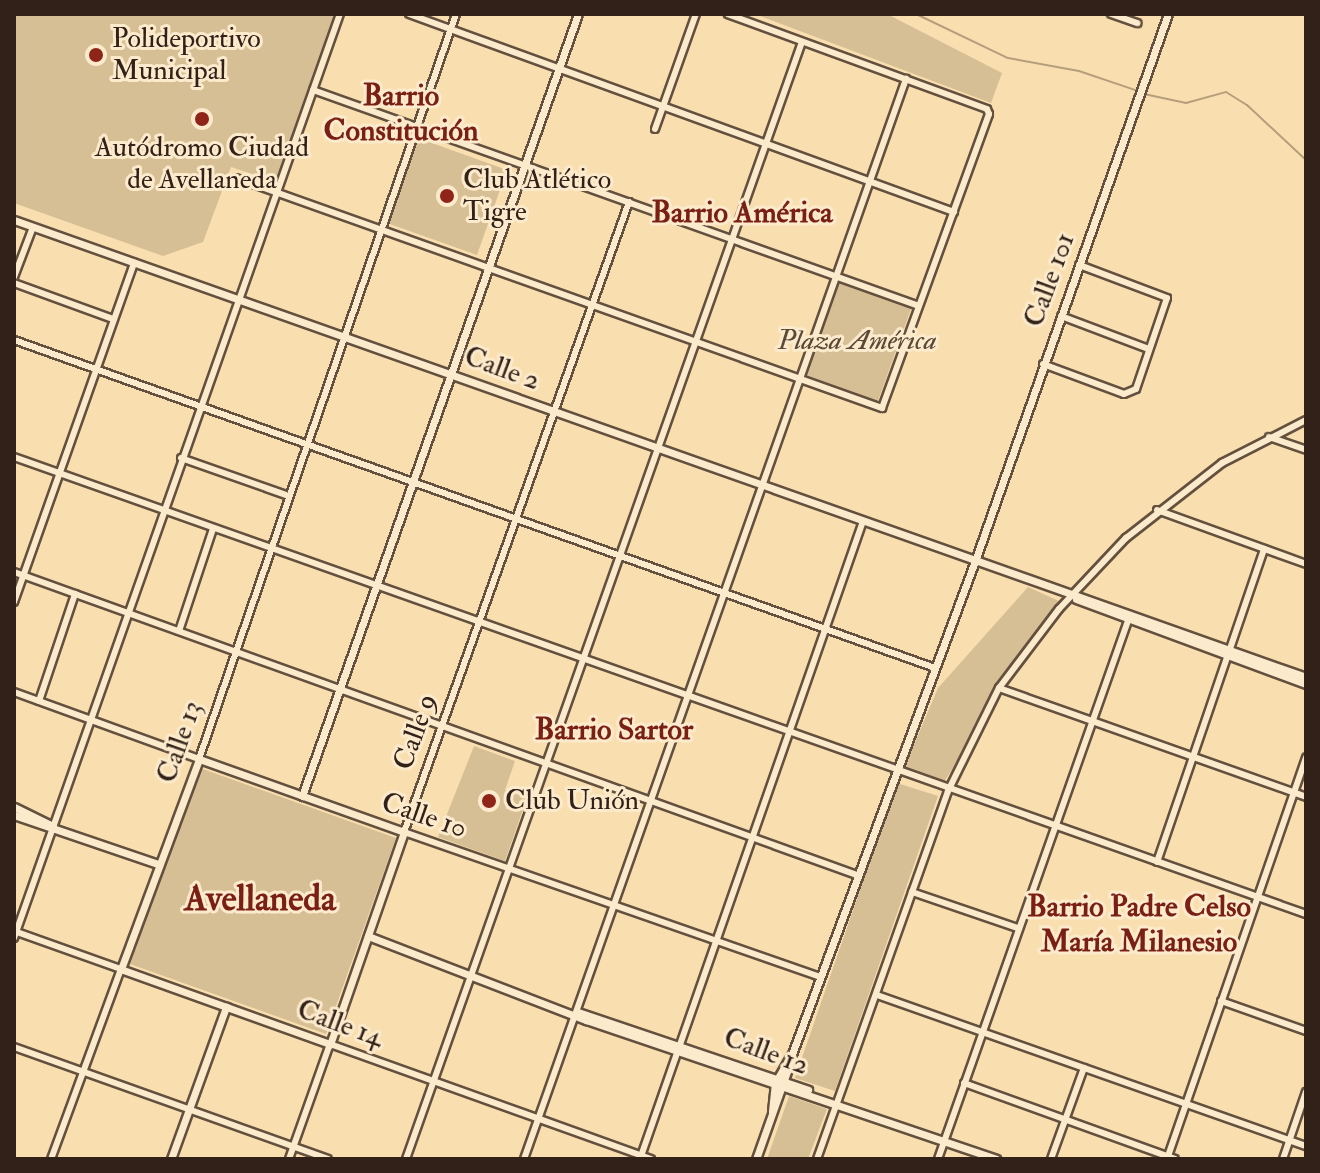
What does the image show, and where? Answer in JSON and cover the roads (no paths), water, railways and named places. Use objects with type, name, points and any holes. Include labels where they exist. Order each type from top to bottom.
[{"type":"street","points":[[15,934],[236,299],[340,14]]},
{"type":"street","points":[[409,14],[954,212]]},
{"type":"street","name":"Calle 13","points":[[51,1159],[199,759],[304,442],[456,14]]},
{"type":"street","points":[[302,796],[578,14]]},
{"type":"street","points":[[655,129],[696,14]]},
{"type":"street","points":[[236,178],[882,408],[989,114],[987,109],[728,14]]},
{"type":"street","points":[[1111,14],[1137,23]]},
{"type":"street","name":"Calle 101","points":[[782,1078],[975,561],[1168,14]]},
{"type":"street","points":[[406,1159],[802,42]]},
{"type":"street","points":[[524,1159],[906,79]]},
{"type":"street","points":[[313,90],[919,306]]},
{"type":"street","name":"Calle 9","points":[[289,1159],[629,202]]},
{"type":"street","name":"Calle 2","points":[[14,220],[1229,653]]},
{"type":"street","points":[[14,277],[33,227]]},
{"type":"street","points":[[14,602],[134,263]]},
{"type":"street","points":[[1043,364],[1132,394],[1149,349],[1167,298],[1079,265]]},
{"type":"street","points":[[14,283],[113,319]]},
{"type":"street","points":[[1061,316],[1149,349]]},
{"type":"street","points":[[14,340],[935,668]]},
{"type":"street","points":[[817,1159],[948,791],[999,688],[1071,596],[1157,510],[1222,463],[1306,420]]},
{"type":"street","points":[[1269,437],[1306,450]]},
{"type":"street","points":[[14,457],[895,773],[1306,914]]},
{"type":"street","points":[[181,458],[286,495]]},
{"type":"street","points":[[1157,510],[1306,564]]},
{"type":"street","points":[[640,1157],[863,521]]},
{"type":"street","points":[[179,631],[213,529]]},
{"type":"street","points":[[1157,862],[1264,549]]},
{"type":"street","points":[[14,572],[857,875]]},
{"type":"street","points":[[39,701],[75,594]]},
{"type":"street","points":[[938,1159],[1090,720],[1129,617]]},
{"type":"street","points":[[1229,653],[1306,677]]},
{"type":"street","points":[[1229,653],[1306,684]]},
{"type":"street","points":[[999,688],[1306,797]]},
{"type":"street","name":"Calle 10","points":[[14,692],[821,977]]},
{"type":"street","points":[[964,1083],[1170,1158],[1306,757]]},
{"type":"street","points":[[14,807],[53,826]]},
{"type":"street","points":[[14,815],[158,864]]},
{"type":"street","points":[[912,892],[1018,928]]},
{"type":"street","name":"Calle 14","points":[[15,934],[651,1159]]},
{"type":"street","name":"Calle 12","points":[[368,936],[775,1086],[825,1098]]},
{"type":"street","points":[[877,995],[1306,1146]]},
{"type":"street","points":[[1221,1001],[1306,1031]]},
{"type":"street","points":[[171,1159],[226,1007]]},
{"type":"street","points":[[14,1047],[328,1159]]},
{"type":"street","name":"Calle 12","points":[[678,1048],[782,1078],[825,1098]]},
{"type":"street","points":[[1051,1159],[1084,1068]]},
{"type":"street","points":[[772,1111],[775,1086],[782,1078]]},
{"type":"street","points":[[756,1159],[772,1111],[784,1089],[782,1078]]},
{"type":"street","points":[[1283,1159],[1306,1092]]},
{"type":"street","points":[[825,1098],[996,1159]]},
{"type":"waterway","points":[[916,14],[1008,58],[1079,71],[1138,91]]},
{"type":"waterway","points":[[1144,94],[1186,103],[1226,92],[1247,105],[1306,160]]},
{"type":"place","name":"Polideportivo Municipal","points":[[96,55]]},
{"type":"place","name":"Autódromo Ciudad de Avellaneda","points":[[202,119]]},
{"type":"place","name":"Club Atlético Tigre","points":[[447,196]]},
{"type":"place","name":"Club Unión","points":[[489,801]]},
{"type":"district","name":"Barrio Constitución","points":[[401,113]]},
{"type":"district","name":"Barrio América","points":[[742,213]]},
{"type":"district","name":"Barrio Sartor","points":[[614,730]]},
{"type":"district","name":"Avellaneda","points":[[260,899]]},
{"type":"district","name":"Barrio Padre Celso María Milanesio","points":[[1139,924]]},
{"type":"park label","name":"Plaza América","points":[[857,341]]}]
